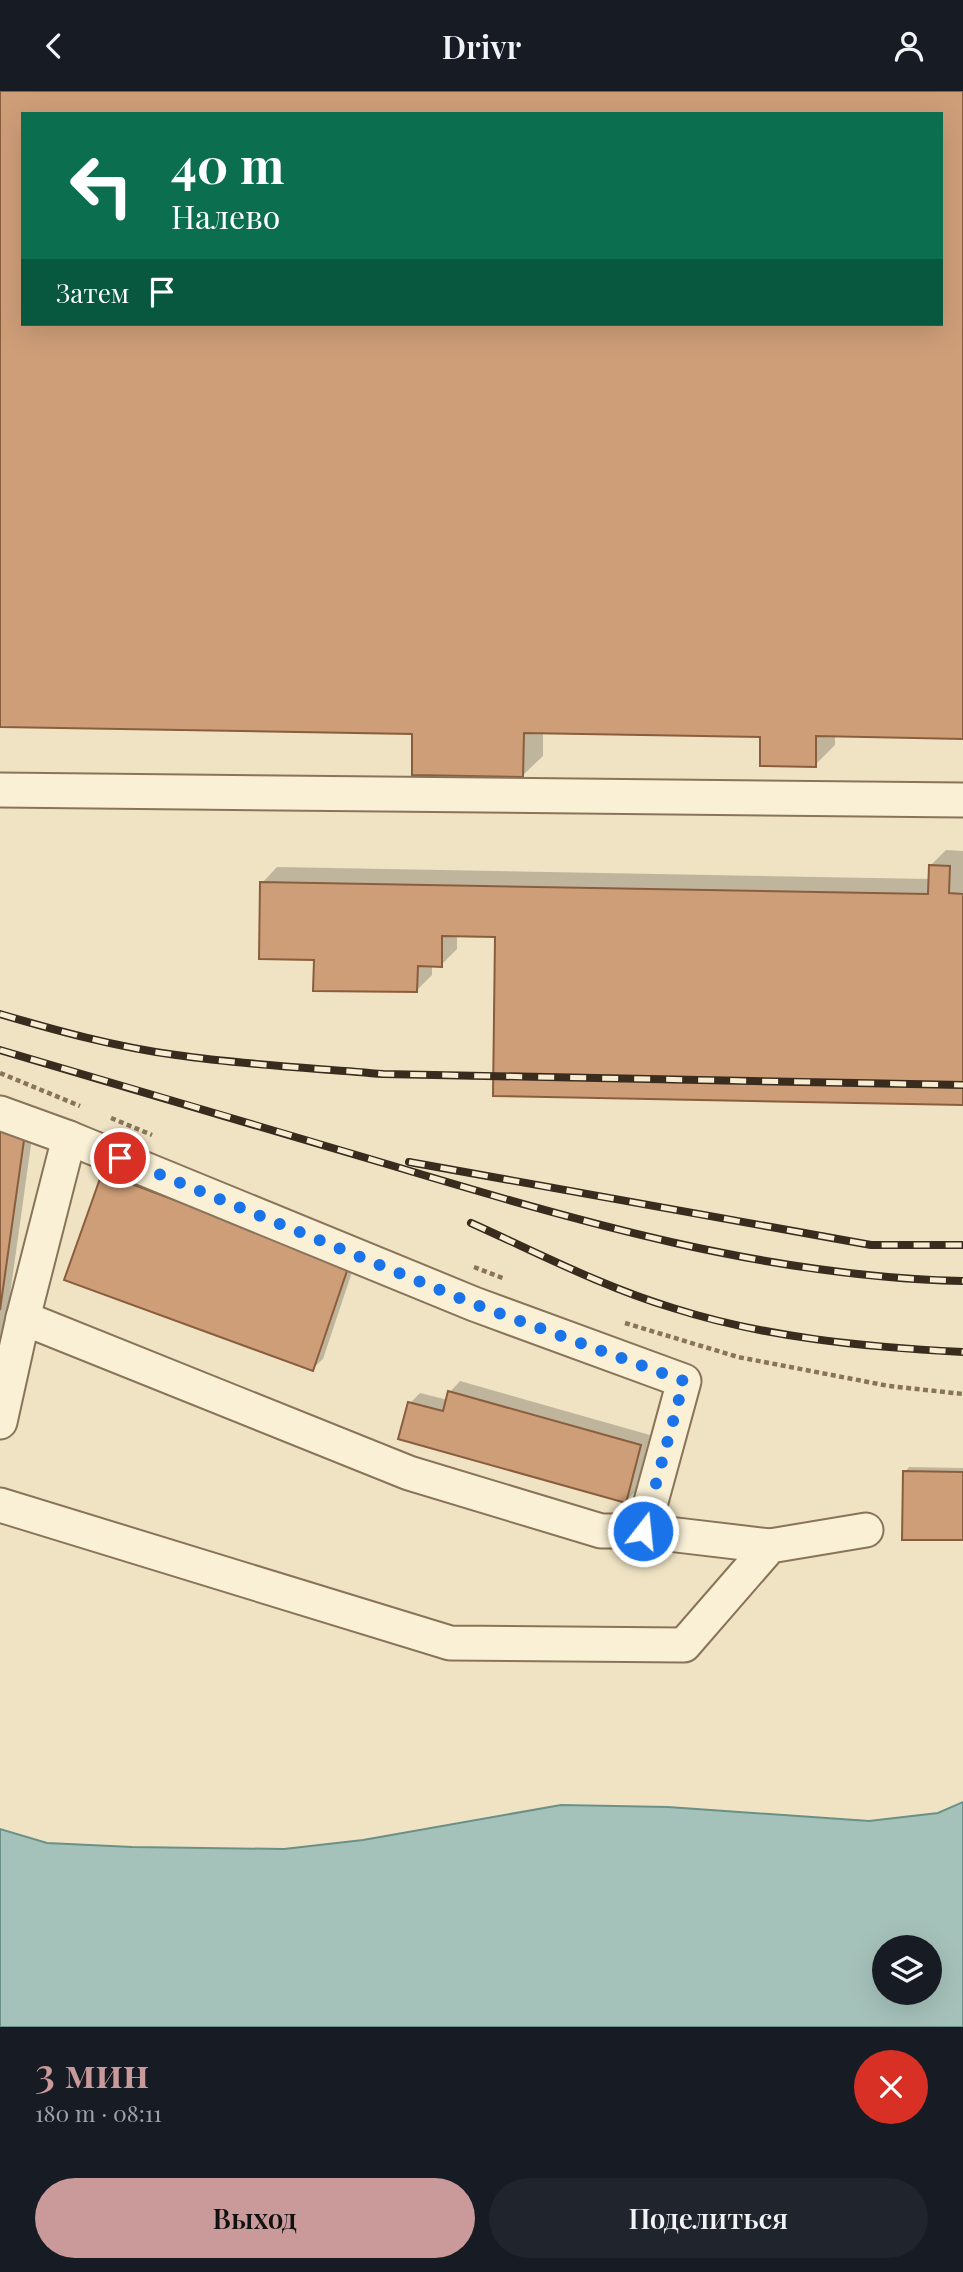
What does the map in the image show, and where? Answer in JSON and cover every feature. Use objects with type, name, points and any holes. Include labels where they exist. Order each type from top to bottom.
[{"type":"lane","points":[[0,790],[963,800]]},
{"type":"lane","points":[[0,1113],[69,1137],[474,1304],[684,1381],[643,1531]]},
{"type":"lane","points":[[0,1422],[23,1318],[69,1137]]},
{"type":"lane","points":[[23,1318],[409,1473],[601,1531],[643,1531],[770,1546],[866,1530]]},
{"type":"lane","points":[[0,1505],[450,1643],[684,1645],[770,1546]]},
{"type":"path","points":[[0,1073],[89,1109]]},
{"type":"path","points":[[102,1115],[153,1135]]},
{"type":"path","points":[[471,1266],[510,1281]]},
{"type":"path","points":[[613,1319],[738,1357],[889,1386],[963,1394]]},
{"type":"water","points":[[963,1802],[963,2027],[0,2027],[0,1829],[47,1843],[284,1849],[363,1840],[561,1805],[668,1807],[869,1821],[938,1813]]},
{"type":"building","points":[[0,91],[963,91],[963,739],[816,736],[816,767],[760,766],[760,737],[524,733],[523,777],[412,775],[412,734],[0,727]]},
{"type":"building","points":[[929,865],[950,866],[949,893],[963,894],[963,1105],[493,1096],[495,937],[442,936],[442,967],[418,966],[417,992],[313,991],[314,960],[259,959],[260,882],[928,894]]},
{"type":"building","points":[[0,1121],[26,1126],[0,1310]]},
{"type":"building","points":[[102,1173],[349,1265],[313,1371],[64,1280]]},
{"type":"building","points":[[448,1391],[641,1445],[626,1503],[398,1439],[408,1402],[443,1411]]},
{"type":"building","points":[[903,1471],[963,1472],[963,1540],[902,1540]]},
{"type":"railway","points":[[0,1014],[87,1038],[154,1052],[383,1074],[963,1085]]},
{"type":"railway","points":[[0,1050],[531,1206],[673,1243],[817,1269],[963,1281]]},
{"type":"railway","points":[[409,1162],[871,1245],[963,1245]]},
{"type":"railway","points":[[471,1223],[621,1290],[708,1318],[817,1339],[963,1352]]},
{"type":"route","points":[[120,1158],[474,1304],[684,1381],[643,1531]]}]
